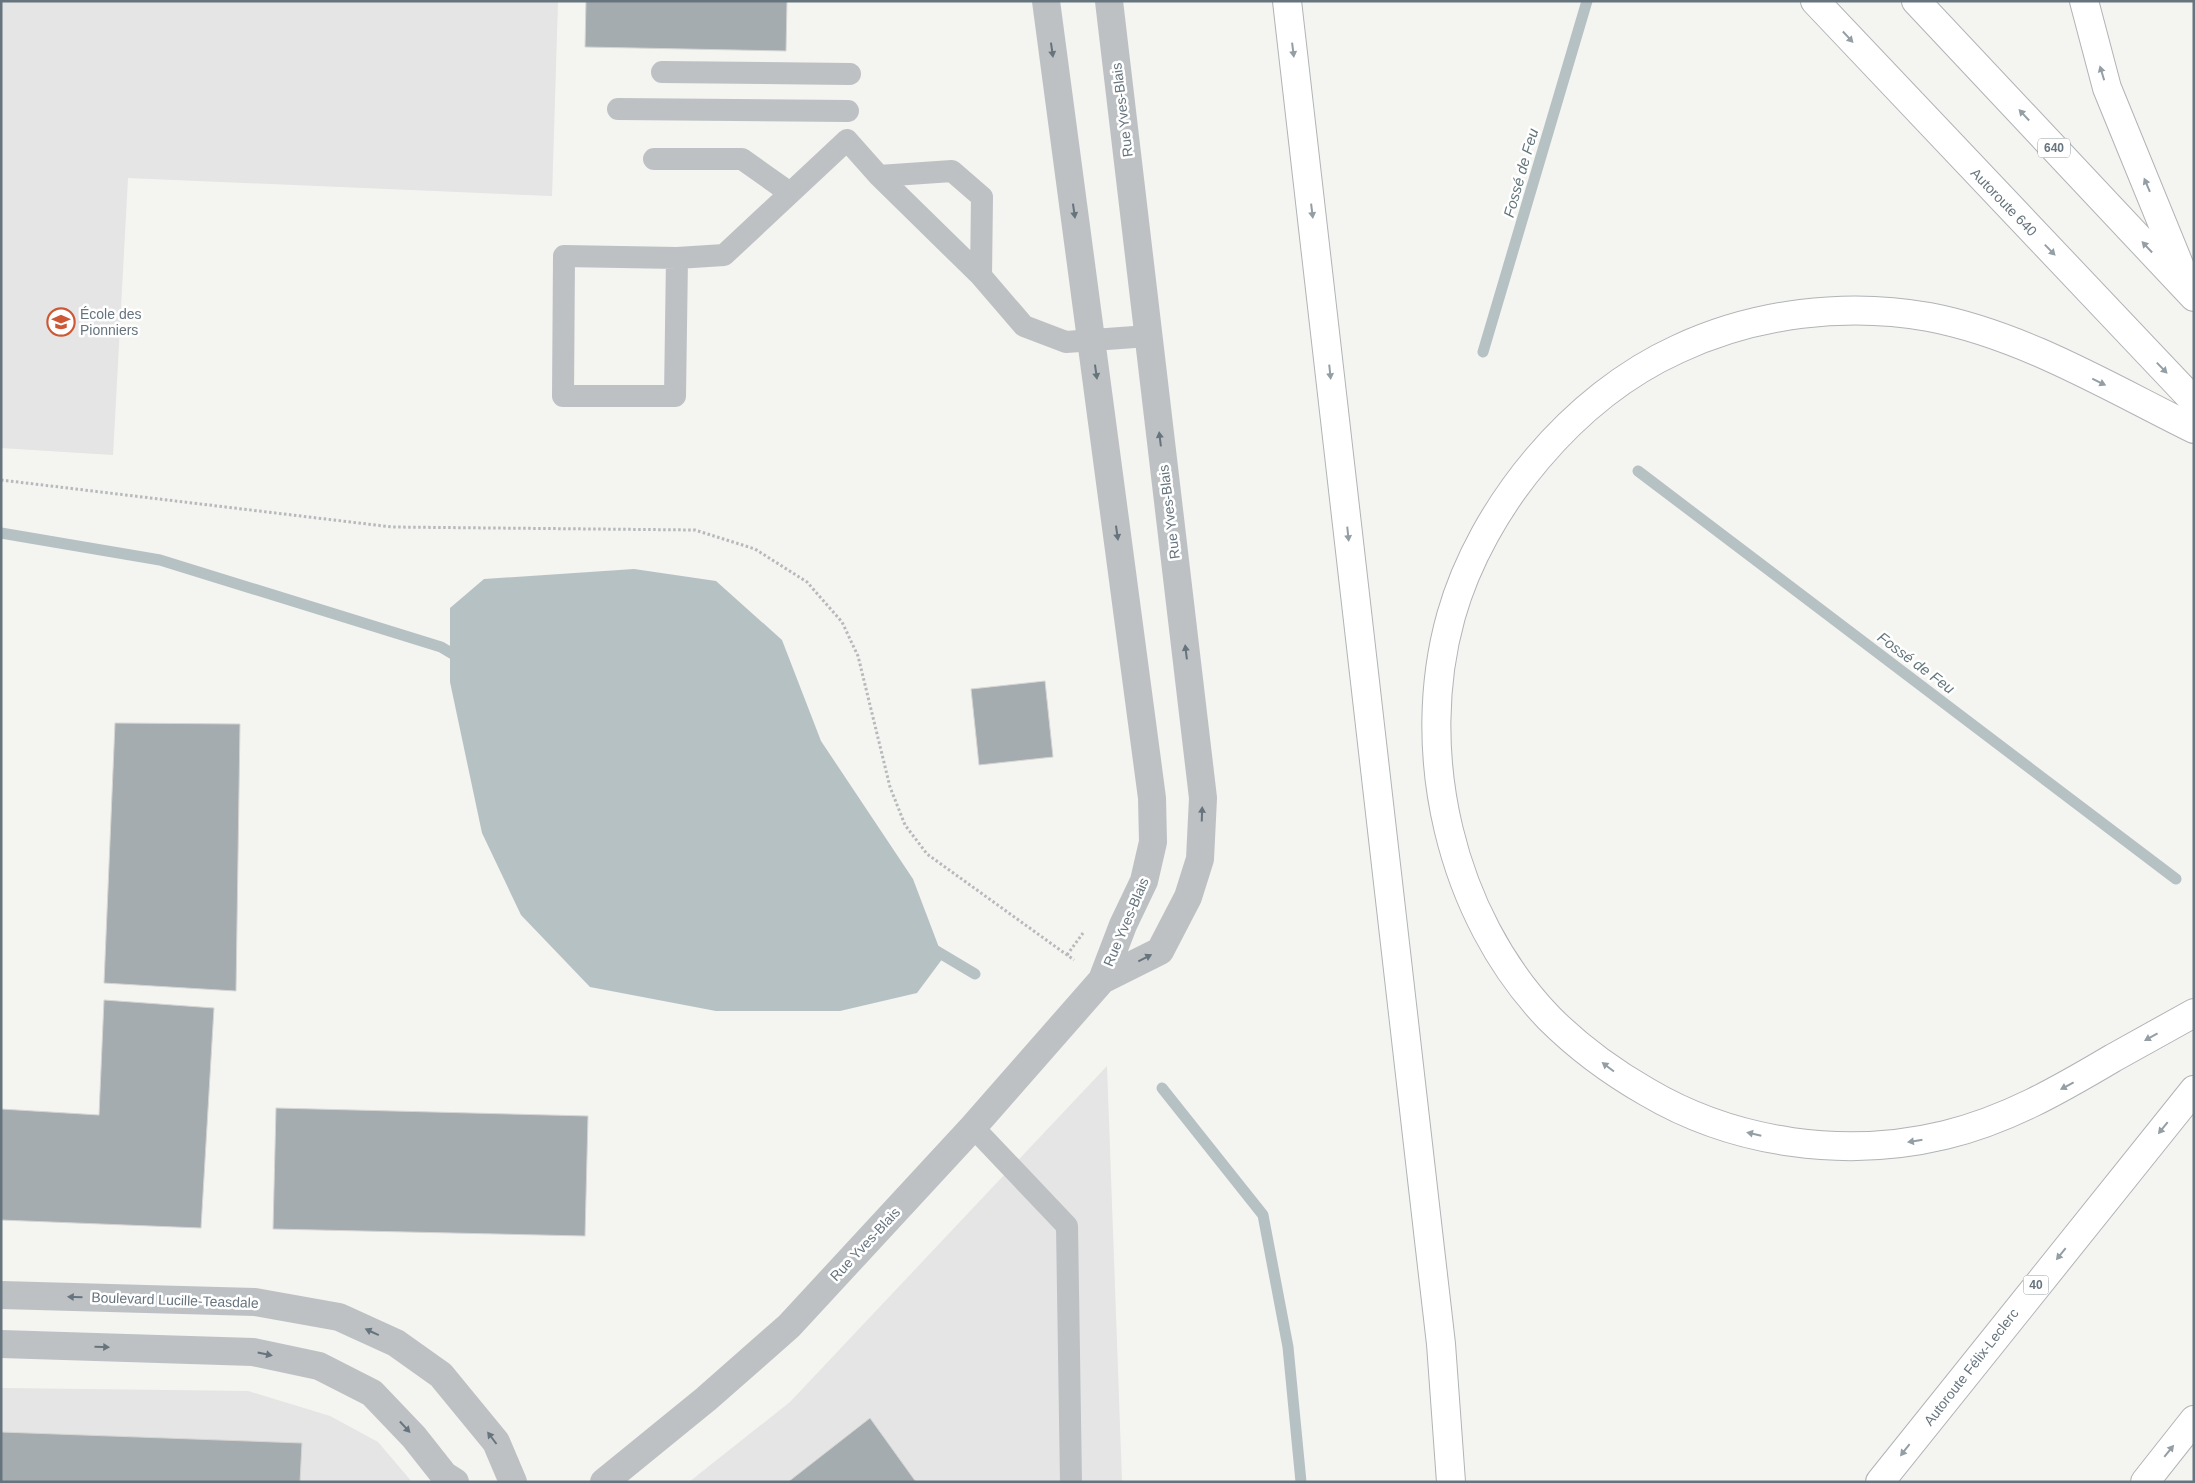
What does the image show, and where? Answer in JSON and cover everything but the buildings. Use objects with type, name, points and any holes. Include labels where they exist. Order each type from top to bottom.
[{"type":"highway","points":[[1287,1],[1432,1268],[1451,1482]]},
{"type":"highway","name":"Autoroute 640","points":[[1814,1],[2194,401]]},
{"type":"highway","name":"640","points":[[1916,1],[2193,296]]},
{"type":"highway","points":[[2084,1],[2107,88],[2193,296]]},
{"type":"highway","points":[[2194,429],[2033,350],[1978,330],[1931,318],[1876,310],[1818,313],[1755,322],[1701,339],[1650,363],[1603,396],[1540,456],[1507,499],[1469,567],[1452,614],[1441,667],[1436,723],[1440,786],[1456,854],[1477,909],[1504,958],[1534,1000],[1550,1019],[1571,1038],[1618,1074],[1666,1103],[1713,1123],[1770,1137],[1828,1146],[1887,1144],[1944,1136],[2002,1118],[2032,1104],[2084,1077],[2194,1013]]},
{"type":"highway","name":"Autoroute Félix-Leclerc","points":[[1880,1482],[2194,1090]]},
{"type":"highway","points":[[2145,1482],[2194,1420]]},
{"type":"street","name":"Rue Yves-Blais","points":[[604,1482],[706,1399],[789,1326],[973,1127],[1102,980],[1123,925],[1144,881],[1153,842],[1152,798],[1046,1]]},
{"type":"street","name":"Rue Yves-Blais","points":[[1102,980],[1160,951],[1188,898],[1200,859],[1203,798],[1109,1]]},
{"type":"street","name":"Boulevard Lucille-Teasdale","points":[[1,1295],[255,1302],[339,1317],[396,1343],[441,1375],[496,1442],[513,1482]]},
{"type":"street","points":[[1,1344],[252,1352],[319,1366],[372,1393],[414,1437],[444,1475],[455,1482]]},
{"type":"lane","points":[[662,72],[850,74]]},
{"type":"lane","points":[[618,109],[848,111]]},
{"type":"lane","points":[[677,258],[675,396],[562,396],[564,256],[677,258],[724,255],[846,140],[879,176],[981,276],[1024,326],[1066,342],[1148,336]]},
{"type":"lane","points":[[654,159],[742,160],[790,193]]},
{"type":"lane","points":[[879,176],[952,171],[982,197],[981,276]]},
{"type":"lane","points":[[973,1127],[1067,1226],[1071,1482]]},
{"type":"path","points":[[1,480],[392,527],[695,530],[755,549],[807,582],[842,622],[858,656],[890,787],[904,825],[928,854],[1102,980]]},
{"type":"shaded area","name":"École des Pionniers","points":[[1,1],[558,1],[552,196],[128,178],[113,455],[1,448]]},
{"type":"shaded area","points":[[634,569],[716,581],[782,640],[821,741],[913,879],[943,958],[917,993],[840,1011],[716,1011],[590,987],[521,915],[482,833],[450,682],[450,608],[484,579]]},
{"type":"shaded area","points":[[1107,1066],[1122,1482],[689,1482],[790,1402]]},
{"type":"shaded area","points":[[1,1388],[248,1391],[330,1416],[378,1442],[412,1482],[1,1482]]},
{"type":"waterway","name":"Fossé de Feu","points":[[1483,352],[1587,1]]},
{"type":"waterway","name":"Fossé de Feu","points":[[1638,471],[2176,879]]},
{"type":"waterway","points":[[1,533],[160,560],[441,647],[463,660]]},
{"type":"waterway","points":[[928,946],[975,974]]},
{"type":"waterway","points":[[1162,1088],[1263,1215],[1288,1347],[1301,1482]]},
{"type":"place","name":"École des Pionniers","points":[[61,322]]}]
